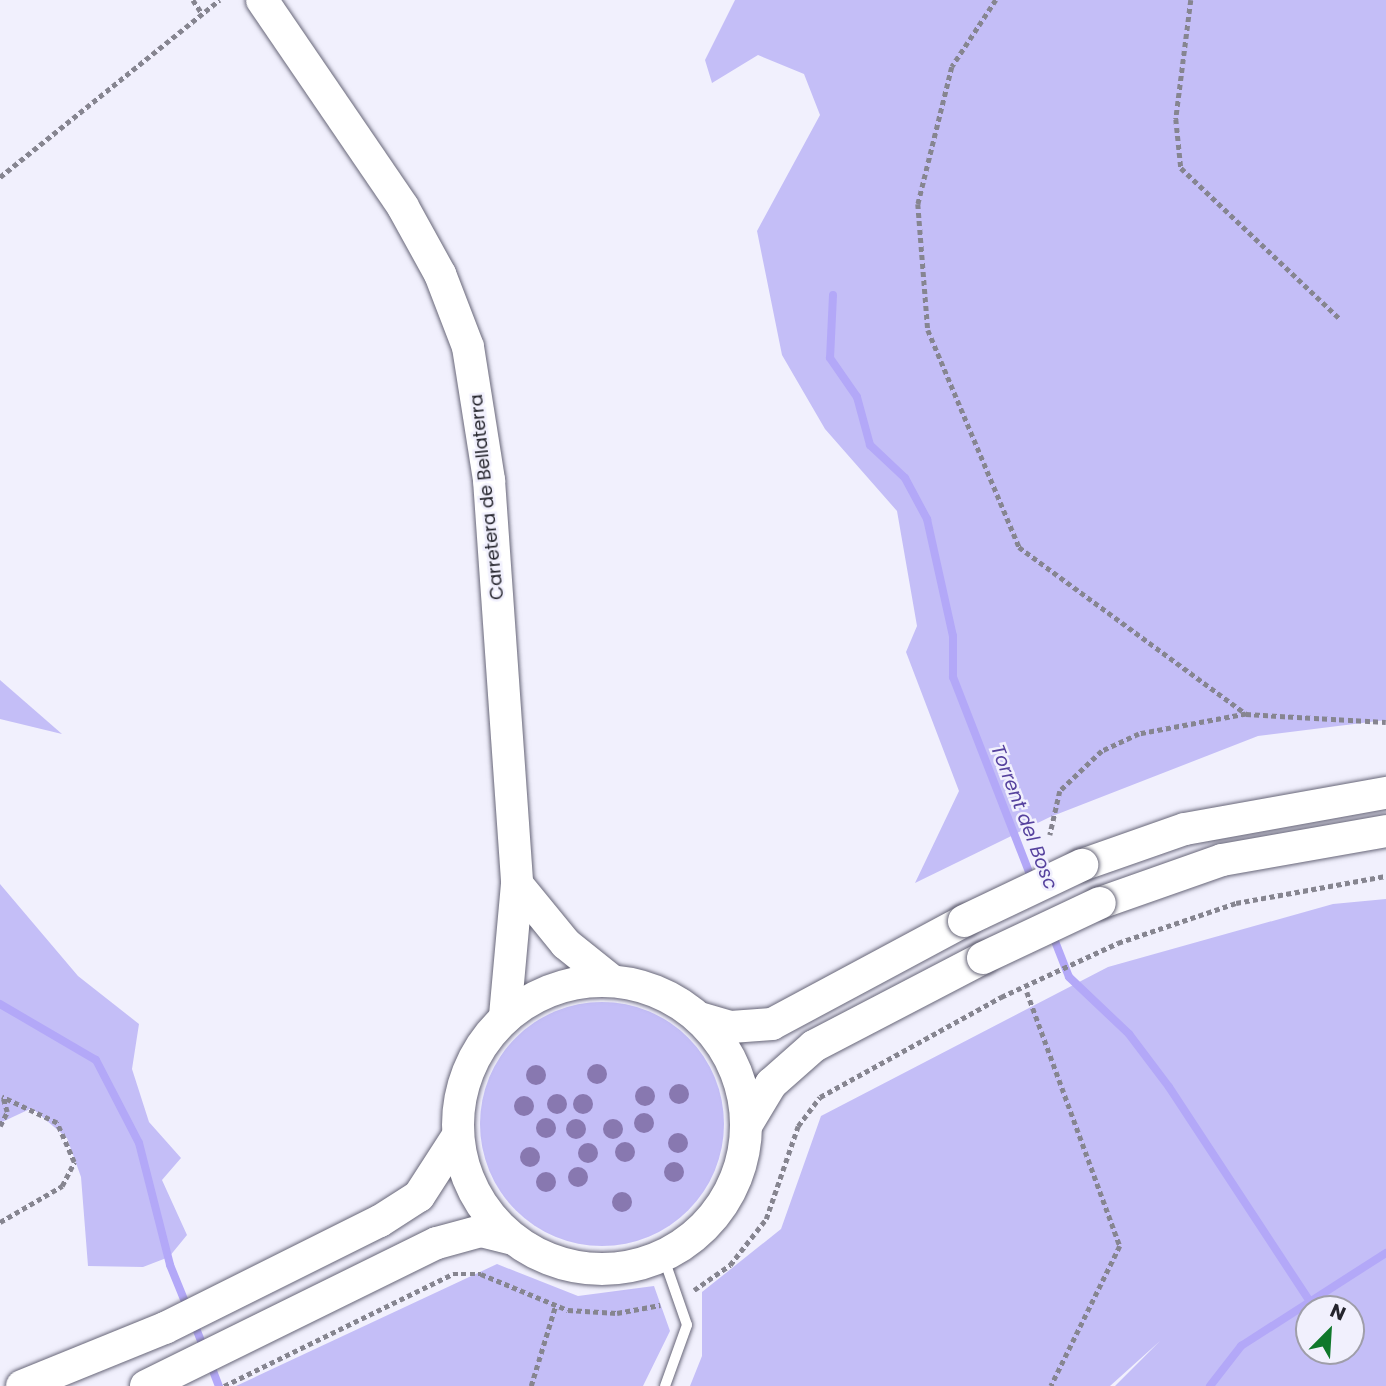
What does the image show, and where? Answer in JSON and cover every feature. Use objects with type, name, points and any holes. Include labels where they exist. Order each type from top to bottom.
[{"type":"main road","name":"Carretera de Bellaterra","points":[[261,0],[410,218],[468,346],[489,480],[517,884],[505,1017]]},
{"type":"main road","points":[[699,1018],[731,1027],[772,1024],[964,921],[1082,865],[1196,826],[1386,793]]},
{"type":"main road","points":[[146,1386],[458,1234],[513,1239],[572,1266],[634,1267],[663,1256],[711,1220],[730,1192],[747,1124],[771,1084],[814,1046],[983,958],[1100,903],[1222,860],[1386,831]]},
{"type":"main road","points":[[517,884],[566,944],[611,980],[672,998],[699,1018],[736,1070],[747,1124]]},
{"type":"main road","points":[[22,1386],[165,1328],[380,1221],[419,1196],[457,1137],[473,1060],[505,1017],[554,988],[611,980]]},
{"type":"main road","points":[[457,1137],[475,1194],[513,1239]]},
{"type":"lane","points":[[663,1256],[687,1325],[665,1386]]},
{"type":"path","points":[[193,0],[201,12]]},
{"type":"path","points":[[0,177],[219,0]]},
{"type":"path","points":[[996,0],[952,66],[918,204],[928,330],[1019,547],[1246,714]]},
{"type":"path","points":[[1191,0],[1176,119],[1181,167],[1339,318]]},
{"type":"path","points":[[1050,835],[1060,791],[1102,751],[1139,734],[1246,714],[1386,722]]},
{"type":"path","points":[[700,1287],[730,1265],[766,1219],[808,1110],[854,1076],[1001,997],[1118,943],[1236,903],[1386,876]]},
{"type":"path","points":[[1027,992],[1120,1246],[1051,1386]]},
{"type":"path","points":[[0,1126],[7,1112],[1,1096]]},
{"type":"path","points":[[0,1222],[62,1186],[74,1162],[57,1123],[1,1096]]},
{"type":"path","points":[[224,1386],[411,1292],[467,1273],[555,1307],[603,1314],[662,1305]]},
{"type":"path","points":[[531,1386],[555,1307]]},
{"type":"shaded area","points":[[735,0],[1386,0],[1386,720],[1258,736],[1050,817],[915,883],[959,791],[906,652],[917,626],[897,511],[825,429],[782,355],[757,231],[820,115],[804,74],[758,55],[712,83],[705,60]]},
{"type":"shaded area","points":[[0,680],[62,734],[0,719]]},
{"type":"shaded area","points":[[0,884],[78,976],[139,1024],[132,1069],[149,1122],[181,1158],[162,1180],[187,1235],[169,1257],[143,1267],[88,1266],[81,1177],[67,1138],[32,1108],[0,1123]]},
{"type":"shaded area","points":[[1386,899],[1386,1386],[1115,1386],[1160,1341],[1110,1386],[690,1386],[702,1356],[702,1292],[781,1229],[821,1116],[1108,967],[1333,904]]},
{"type":"shaded area","points":[[614,1002],[660,1016],[688,1038],[704,1056],[715,1077],[722,1100],[722,1148],[715,1171],[704,1192],[688,1210],[670,1226],[649,1237],[614,1246],[590,1246],[555,1237],[534,1226],[500,1192],[489,1171],[482,1148],[480,1112],[489,1077],[500,1056],[534,1022],[555,1011],[578,1004]]},
{"type":"shaded area","points":[[497,1264],[578,1296],[654,1286],[670,1331],[643,1386],[236,1386]]},
{"type":"waterway","name":"Torrent del Bosc","points":[[833,295],[830,358],[857,397],[870,445],[905,478],[927,519],[953,636],[953,677],[1032,880]]},
{"type":"waterway","name":"Torrent del Bosc","points":[[1051,931],[1069,977],[1129,1034],[1169,1087],[1305,1295]]},
{"type":"waterway","points":[[0,1004],[96,1060],[139,1143],[170,1265],[188,1309]]},
{"type":"waterway","points":[[1210,1386],[1241,1346],[1386,1253]]},
{"type":"waterway","points":[[193,1321],[205,1351]]},
{"type":"waterway","points":[[210,1363],[219,1386]]}]
